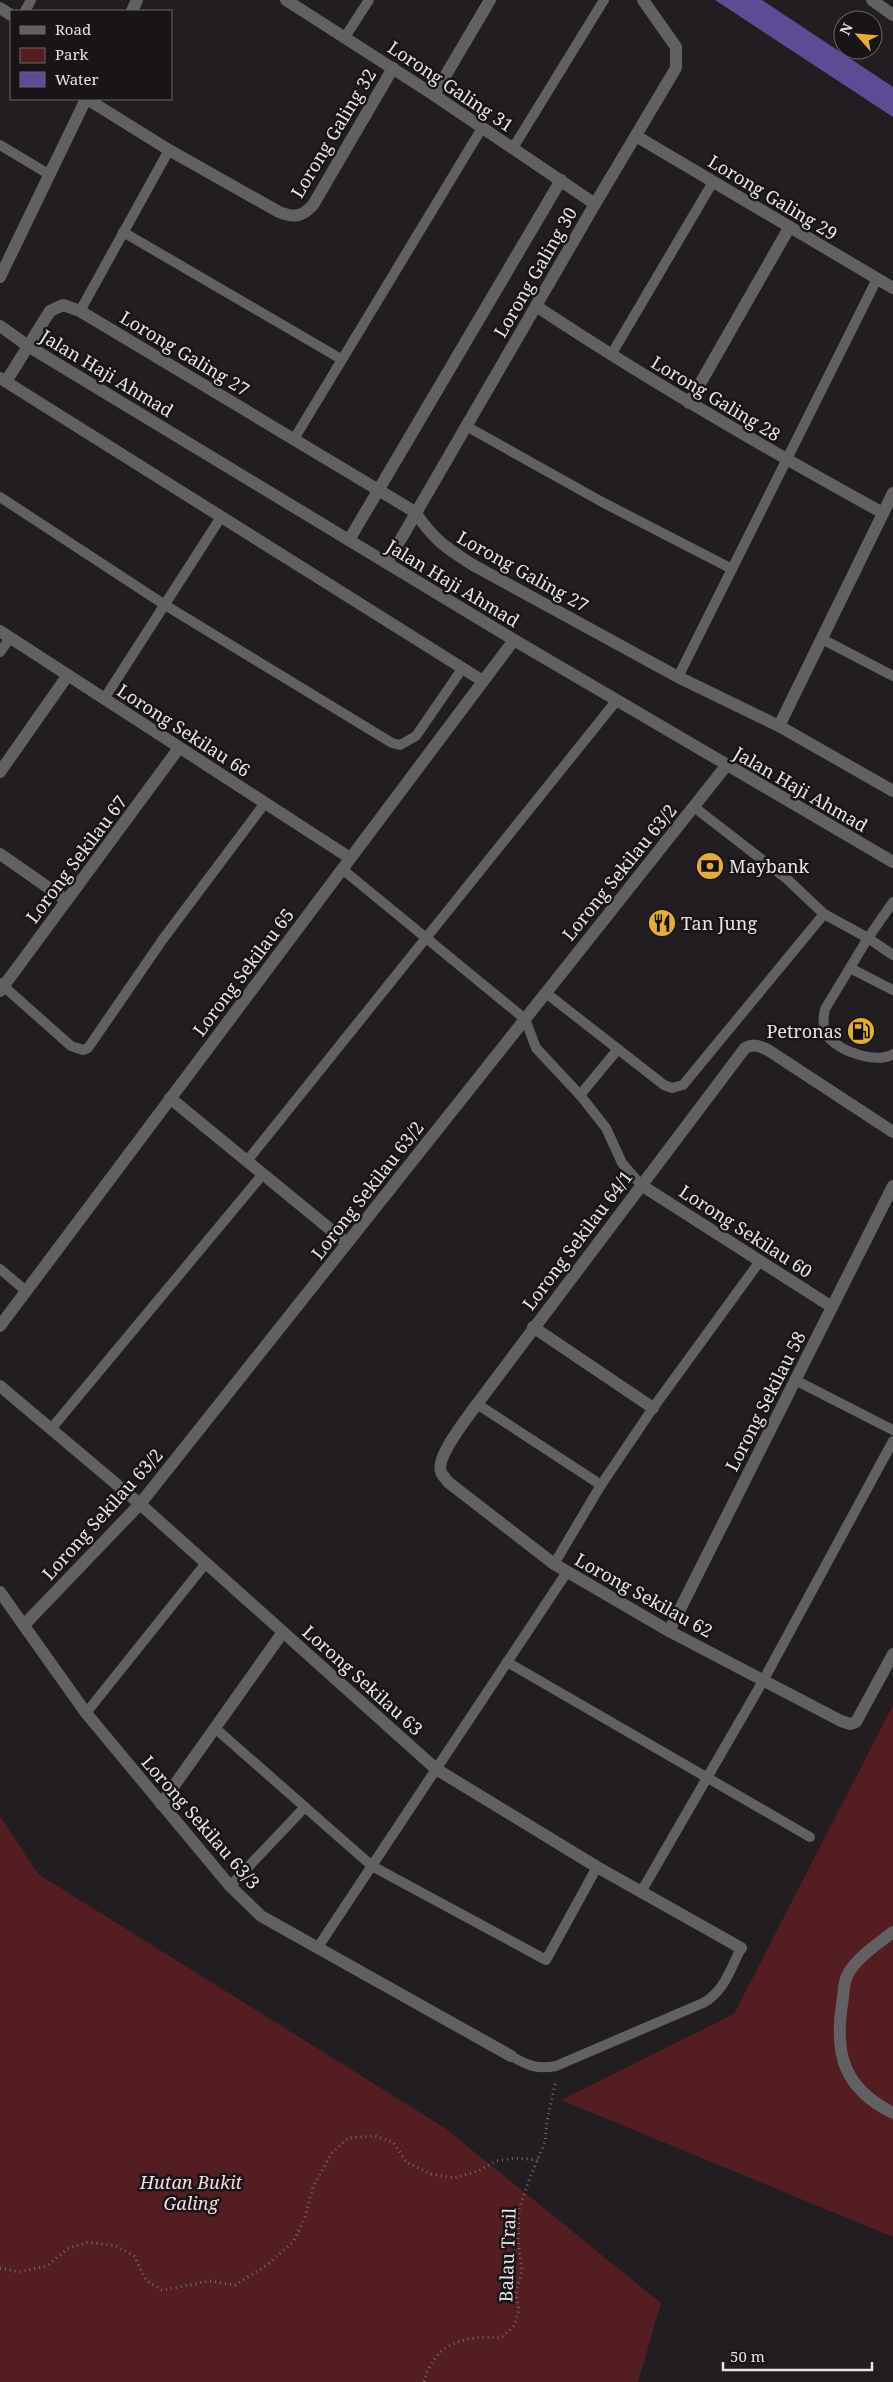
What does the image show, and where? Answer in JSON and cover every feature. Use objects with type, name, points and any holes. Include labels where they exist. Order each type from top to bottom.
[{"type":"street","points":[[434,95],[490,0]]},
{"type":"street","name":"Lorong Galing 30","points":[[387,563],[415,512],[595,204],[669,83],[676,68],[676,47],[643,0]]},
{"type":"street","points":[[872,0],[893,15]]},
{"type":"street","name":"Lorong Galing 31","points":[[293,2],[595,204]]},
{"type":"street","name":"Lorong Galing 32","points":[[89,100],[169,150],[288,216],[305,214],[313,205],[393,68]]},
{"type":"street","points":[[2,268],[87,100]]},
{"type":"street","name":"Lorong Galing 29","points":[[636,136],[893,288]]},
{"type":"street","name":"Lorong Galing 30","points":[[349,540],[561,180]]},
{"type":"street","points":[[689,403],[789,228]]},
{"type":"street","name":"Lorong Galing 27","points":[[4,379],[50,311],[63,305],[80,311],[415,512],[430,534],[442,545],[473,565],[678,677],[779,726]]},
{"type":"street","name":"Lorong Galing 28","points":[[536,306],[689,403],[883,513]]},
{"type":"street","name":"Jalan Haji Ahmad","points":[[0,326],[28,346],[514,640],[726,766],[893,862]]},
{"type":"street","points":[[4,379],[483,681]]},
{"type":"street","points":[[892,497],[779,726],[893,791]]},
{"type":"street","name":"Lorong Sekilau 66","points":[[5,635],[265,803],[346,864]]},
{"type":"street","name":"Lorong Sekilau 65","points":[[0,1326],[514,640]]},
{"type":"street","points":[[0,772],[68,676]]},
{"type":"street","name":"Lorong Sekilau 67","points":[[1,986],[180,748]]},
{"type":"street","name":"Lorong Sekilau 63/2","points":[[24,1625],[140,1504],[726,766]]},
{"type":"street","points":[[0,854],[66,900]]},
{"type":"street","name":"Lorong Sekilau 64/1","points":[[441,1463],[445,1450],[476,1404],[744,1048],[750,1045],[768,1050],[893,1132]]},
{"type":"street","points":[[170,1098],[347,1243]]},
{"type":"street","name":"Lorong Sekilau 60","points":[[641,1185],[832,1307]]},
{"type":"street","name":"Lorong Sekilau 58","points":[[669,1631],[893,1186]]},
{"type":"street","points":[[533,1327],[653,1408]]},
{"type":"street","name":"Lorong Sekilau 63","points":[[0,1386],[140,1504],[436,1769],[597,1867],[741,1948]]},
{"type":"street","name":"Lorong Sekilau 62","points":[[441,1463],[440,1472],[448,1482],[554,1564],[669,1631],[841,1721],[850,1724],[856,1722],[893,1654]]},
{"type":"street","name":"Lorong Sekilau 63/3","points":[[0,1592],[86,1713],[230,1886],[261,1916],[511,2056]]},
{"type":"street","points":[[162,1804],[283,1632]]},
{"type":"street","points":[[893,1932],[861,1958],[847,1975],[840,2021],[840,2043],[849,2076],[858,2089],[870,2100],[893,2113]]},
{"type":"lane","points":[[345,37],[368,0]]},
{"type":"lane","points":[[513,148],[604,0]]},
{"type":"lane","points":[[294,439],[482,128]]},
{"type":"lane","points":[[0,145],[50,175]]},
{"type":"lane","points":[[80,311],[169,150]]},
{"type":"lane","points":[[611,355],[713,182]]},
{"type":"lane","points":[[124,232],[341,359]]},
{"type":"lane","points":[[678,677],[877,279]]},
{"type":"lane","points":[[466,426],[602,502],[732,569]]},
{"type":"lane","points":[[0,497],[165,605],[392,743],[400,746],[416,736],[462,669]]},
{"type":"lane","points":[[104,699],[221,517]]},
{"type":"lane","points":[[0,652],[5,635]]},
{"type":"lane","points":[[822,639],[893,676]]},
{"type":"lane","points":[[247,1161],[617,700]]},
{"type":"lane","points":[[1,986],[71,1046],[83,1050],[88,1048],[163,939],[265,803]]},
{"type":"lane","points":[[694,807],[788,879],[824,914],[868,938],[893,955]]},
{"type":"lane","points":[[346,864],[425,937],[525,1019],[536,1048],[580,1095],[606,1128],[622,1163],[641,1185]]},
{"type":"lane","points":[[893,902],[868,938],[825,1009],[822,1022],[829,1038],[842,1047],[871,1059],[885,1059],[893,1054]]},
{"type":"lane","points":[[546,993],[664,1085],[672,1088],[683,1085],[824,914]]},
{"type":"lane","points":[[850,968],[893,990]]},
{"type":"lane","points":[[580,1095],[618,1049]]},
{"type":"lane","points":[[51,1429],[263,1174]]},
{"type":"lane","points":[[554,1564],[601,1485],[653,1408],[760,1261]]},
{"type":"lane","points":[[0,1269],[26,1291]]},
{"type":"lane","points":[[795,1380],[893,1430]]},
{"type":"lane","points":[[476,1404],[601,1485]]},
{"type":"lane","points":[[641,1892],[764,1681],[893,1441]]},
{"type":"lane","points":[[86,1713],[206,1563]]},
{"type":"lane","points":[[318,1947],[567,1572]]},
{"type":"lane","points":[[507,1662],[810,1837]]},
{"type":"lane","points":[[215,1728],[372,1866],[546,1960],[597,1867]]},
{"type":"lane","points":[[230,1886],[305,1807]]},
{"type":"lane","points":[[511,2056],[530,2067],[544,2068],[556,2066],[714,1997],[720,1990],[741,1948]]},
{"type":"path","name":"Balau Trail","points":[[424,2382],[426,2371],[439,2352],[460,2340],[484,2336],[501,2338],[514,2326],[519,2310],[516,2294],[522,2270],[518,2240],[519,2210],[545,2142],[547,2122],[556,2084],[556,2066]]},
{"type":"path","points":[[0,2268],[19,2272],[47,2266],[67,2249],[88,2242],[116,2246],[134,2256],[146,2280],[162,2290],[210,2281],[235,2286],[267,2265],[294,2241],[305,2217],[313,2187],[331,2154],[348,2138],[375,2136],[393,2142],[406,2162],[431,2174],[454,2178],[478,2170],[496,2161],[515,2158],[538,2160]]},
{"type":"green space","points":[[893,1705],[893,2237],[561,2100],[734,2014]]},
{"type":"green space","name":"Hutan Bukit Galing","points":[[0,1816],[38,1874],[445,2128],[661,2303],[638,2382],[0,2382]]},
{"type":"water","points":[[715,0],[762,0],[833,47],[833,60],[852,60],[893,87],[893,117]]},
{"type":"place","name":"Maybank","points":[[710,866]]},
{"type":"place","name":"Tan Jung","points":[[662,923]]},
{"type":"place","name":"Petronas","points":[[861,1031]]}]
